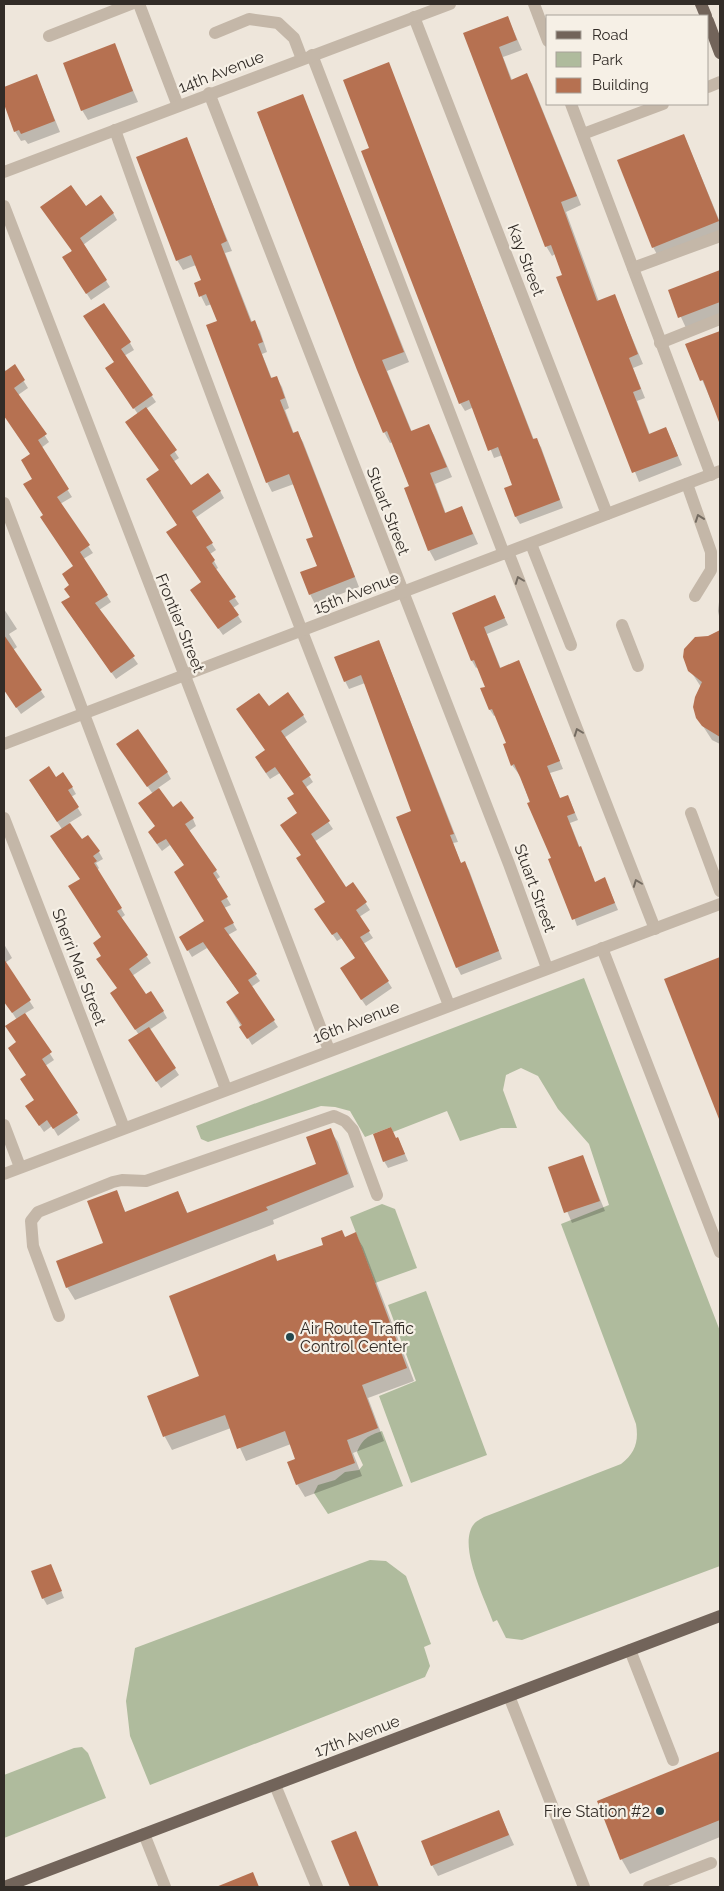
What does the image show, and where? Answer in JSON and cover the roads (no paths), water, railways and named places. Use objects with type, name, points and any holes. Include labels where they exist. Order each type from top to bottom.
[{"type":"main road","points":[[709,24],[720,53]]},
{"type":"main road","name":"17th Avenue","points":[[4,1887],[720,1616]]},
{"type":"street","points":[[49,36],[131,4]]},
{"type":"street","points":[[139,4],[178,106]]},
{"type":"street","name":"14th Avenue","points":[[4,172],[209,93],[450,4]]},
{"type":"street","points":[[534,4],[546,36]]},
{"type":"street","name":"Kay Street","points":[[414,18],[607,514]]},
{"type":"street","points":[[216,33],[249,19],[278,23],[294,38],[307,57],[655,928]]},
{"type":"street","name":"Stuart Street","points":[[209,93],[509,864],[547,968]]},
{"type":"street","points":[[571,105],[660,343],[716,473]]},
{"type":"street","points":[[583,134],[660,105]]},
{"type":"street","points":[[115,130],[180,315],[301,632],[449,1005]]},
{"type":"street","name":"Frontier Street","points":[[4,206],[329,1050]]},
{"type":"street","points":[[633,268],[720,236]]},
{"type":"street","points":[[660,343],[720,320]]},
{"type":"street","name":"15th Avenue","points":[[4,744],[716,473]]},
{"type":"street","points":[[687,484],[711,552],[711,570],[695,596]]},
{"type":"street","points":[[4,502],[226,1089]]},
{"type":"street","points":[[531,544],[571,645]]},
{"type":"street","points":[[622,625],[638,666]]},
{"type":"street","points":[[691,813],[720,891]]},
{"type":"street","name":"Sherri Mar Street","points":[[4,818],[124,1128]]},
{"type":"street","name":"16th Avenue","points":[[4,1174],[720,904]]},
{"type":"street","points":[[602,948],[720,1252]]},
{"type":"street","points":[[59,1316],[32,1246],[32,1221],[38,1212],[113,1182],[122,1180],[146,1182],[334,1116],[345,1121],[353,1130],[377,1195]]},
{"type":"street","points":[[4,1125],[20,1167]]},
{"type":"street","points":[[630,1650],[673,1760]]},
{"type":"street","points":[[509,1696],[584,1887]]},
{"type":"street","points":[[275,1784],[317,1887]]},
{"type":"street","points":[[144,1834],[164,1887]]},
{"type":"street","points":[[649,1887],[712,1863]]},
{"type":"place","name":"Air Route Traffic Control Center","points":[[290,1337]]},
{"type":"place","name":"Fire Station #2","points":[[660,1811]]}]
